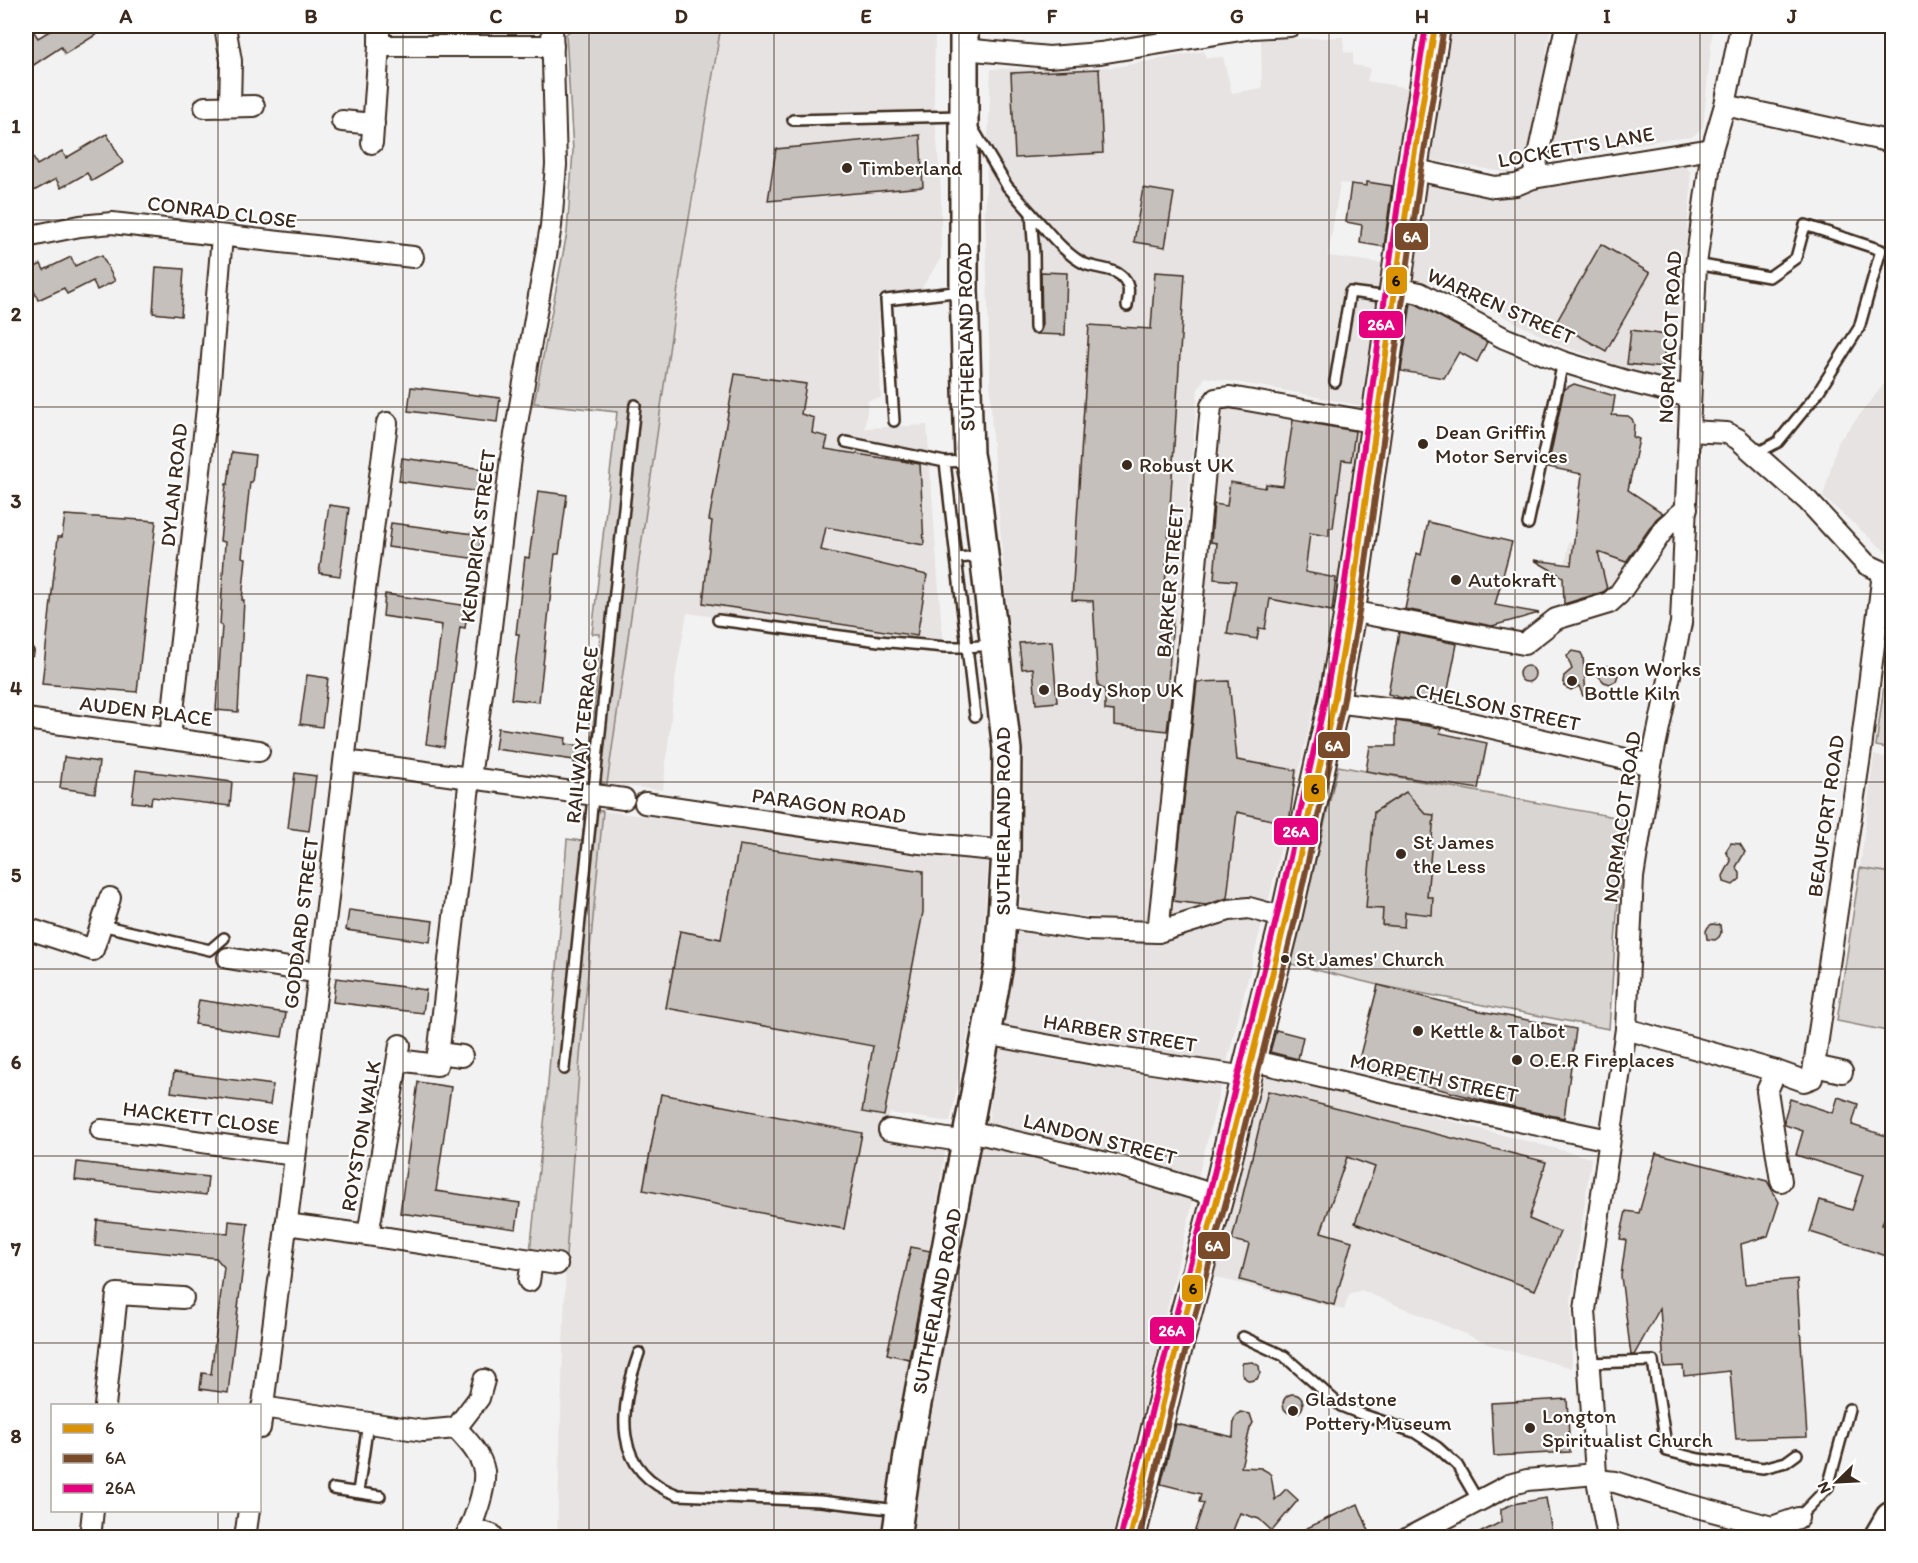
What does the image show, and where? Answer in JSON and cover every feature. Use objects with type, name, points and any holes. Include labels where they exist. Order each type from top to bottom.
[{"type":"highway","points":[[1881,1538],[1893,1519]]},
{"type":"main road","points":[[1130,1538],[1174,1358],[1218,1196],[1286,918],[1334,702],[1350,611],[1412,169],[1436,26]]},
{"type":"street","points":[[225,26],[231,61],[230,106]]},
{"type":"street","points":[[342,121],[373,133],[380,46],[378,26]]},
{"type":"street","name":"KENDRICK STREET","points":[[438,1053],[470,777],[488,652],[511,458],[551,226],[556,165],[552,26]]},
{"type":"street","points":[[963,37],[1049,57],[1100,53],[1197,31],[1290,26]]},
{"type":"street","points":[[1533,178],[1566,26]]},
{"type":"street","name":"NORMACOT ROAD","points":[[1608,1538],[1596,1477],[1585,1310],[1626,1029],[1633,877],[1651,765],[1681,623],[1696,264],[1712,149],[1725,105],[1741,26]]},
{"type":"street","name":"SUTHERLAND ROAD","points":[[896,1538],[910,1441],[999,965],[1006,851],[1006,750],[977,495],[958,461],[964,290],[963,37]]},
{"type":"street","points":[[380,46],[553,46]]},
{"type":"street","points":[[1725,105],[1893,142]]},
{"type":"street","points":[[205,106],[255,106]]},
{"type":"street","name":"LOCKETT'S LANE","points":[[1412,169],[1494,187],[1516,186],[1533,178],[1712,149]]},
{"type":"street","name":"CONRAD CLOSE","points":[[26,237],[80,226],[112,223],[413,257]]},
{"type":"street","name":"DYLAN ROAD","points":[[170,738],[210,381],[222,236]]},
{"type":"street","name":"WARREN STREET","points":[[1395,293],[1420,293],[1504,339],[1563,362],[1690,397]]},
{"type":"street","name":"BARKER STREET","points":[[1158,932],[1211,406],[1216,399],[1230,397],[1377,423]]},
{"type":"street","name":"GODDARD STREET","points":[[261,1418],[387,423]]},
{"type":"street","points":[[1689,431],[1727,432],[1738,439],[1808,501],[1866,564],[1888,574]]},
{"type":"street","points":[[1350,611],[1524,644],[1556,619],[1609,603],[1620,594],[1666,526],[1687,508]]},
{"type":"street","name":"BEAUFORT ROAD","points":[[1814,1066],[1888,574]]},
{"type":"street","name":"CHELSON STREET","points":[[1334,702],[1428,713],[1651,765]]},
{"type":"street","name":"AUDEN PLACE","points":[[26,719],[259,750]]},
{"type":"street","points":[[345,761],[624,799]]},
{"type":"street","name":"PARAGON ROAD","points":[[645,803],[920,843],[1006,851]]},
{"type":"street","points":[[26,928],[93,950],[110,898]]},
{"type":"street","points":[[1003,916],[1087,930],[1158,932],[1229,910],[1249,908],[1286,918]]},
{"type":"street","points":[[228,958],[319,973]]},
{"type":"street","points":[[1626,1029],[1804,1081],[1812,1078],[1814,1066],[1842,1072]]},
{"type":"street","name":"HARBER STREET","points":[[986,1034],[1104,1056],[1248,1069]]},
{"type":"street","name":"ROYSTON WALK","points":[[368,1235],[399,1053],[437,1065],[438,1053]]},
{"type":"street","points":[[438,1053],[462,1056]]},
{"type":"street","name":"MORPETH STREET","points":[[1248,1069],[1405,1097],[1609,1140]]},
{"type":"street","points":[[1776,1071],[1767,1091],[1781,1181]]},
{"type":"street","name":"HACKETT CLOSE","points":[[101,1130],[295,1155]]},
{"type":"street","name":"LANDON STREET","points":[[889,1130],[968,1137],[1124,1167],[1218,1196]]},
{"type":"street","name":"ROYSTON WALK","points":[[286,1224],[556,1264]]},
{"type":"street","points":[[529,1281],[532,1261]]},
{"type":"street","points":[[105,1404],[117,1294],[183,1298]]},
{"type":"street","points":[[262,1407],[423,1431],[456,1428],[479,1398],[484,1380]]},
{"type":"street","points":[[456,1428],[470,1443],[484,1471],[482,1493],[468,1533],[492,1535]]},
{"type":"street","points":[[1408,1538],[1509,1485],[1527,1480],[1596,1477],[1771,1532],[1798,1518]]},
{"type":"street","points":[[90,1538],[93,1512]]},
{"type":"street","points":[[245,1538],[249,1512]]},
{"type":"lane","points":[[794,120],[965,116],[1007,186],[1061,246],[1084,264],[1114,272],[1123,277],[1129,286],[1127,306]]},
{"type":"lane","points":[[1031,213],[1035,328]]},
{"type":"lane","points":[[1696,264],[1769,277],[1796,258],[1805,225],[1881,250],[1859,328],[1817,394],[1778,442],[1755,454]]},
{"type":"lane","points":[[894,421],[886,300],[964,290]]},
{"type":"lane","points":[[1335,382],[1350,292],[1395,293]]},
{"type":"lane","points":[[1528,524],[1563,362]]},
{"type":"lane","name":"RAILWAY TERRACE","points":[[564,1069],[635,405]]},
{"type":"lane","points":[[846,442],[958,461],[956,558],[975,716]]},
{"type":"lane","points":[[956,558],[984,556]]},
{"type":"lane","points":[[718,620],[879,641],[945,647],[994,645]]},
{"type":"lane","points":[[101,925],[210,950],[224,938]]},
{"type":"lane","points":[[1243,1337],[1284,1356],[1341,1406],[1414,1432],[1437,1447],[1457,1465],[1478,1502]]},
{"type":"lane","points":[[639,1353],[627,1393],[624,1416],[626,1434],[637,1467],[647,1479],[665,1490],[678,1495],[820,1501],[900,1511]]},
{"type":"lane","points":[[1588,1363],[1653,1360],[1667,1451],[1699,1459],[1763,1468],[1786,1462],[1797,1454]]},
{"type":"lane","points":[[1798,1518],[1828,1487],[1850,1409]]},
{"type":"lane","points":[[358,1492],[368,1423]]},
{"type":"lane","points":[[333,1489],[380,1496]]},
{"type":"shaded area","points":[[577,26],[721,26],[682,260],[607,784],[589,781],[600,634],[592,634],[617,412],[534,403],[567,233],[573,151],[566,34]]},
{"type":"shaded area","points":[[721,26],[935,26],[934,103],[941,190],[941,258],[921,289],[878,296],[881,398],[868,400],[865,428],[927,425],[943,647],[912,646],[687,613],[676,673],[663,790],[607,784],[682,260]]},
{"type":"shaded area","points":[[1450,26],[1551,26],[1530,151],[1509,173],[1431,160]]},
{"type":"shaded area","points":[[1572,26],[1713,26],[1703,127],[1692,137],[1545,160]]},
{"type":"shaded area","points":[[1343,37],[1344,52],[1353,53],[1353,65],[1370,68],[1367,81],[1409,88],[1394,186],[1340,183],[1328,256],[1381,263],[1361,406],[1205,377],[1198,389],[1149,922],[1021,910],[1024,761],[1008,619],[992,435],[985,212],[991,69],[1115,67],[1204,51],[1206,58],[1223,57],[1232,93],[1262,88],[1261,40]]},
{"type":"shaded area","points":[[1680,162],[1690,171],[1691,189],[1675,355],[1672,369],[1664,376],[1645,377],[1559,345],[1452,289],[1411,277],[1424,181],[1502,195]]},
{"type":"shaded area","points":[[1892,374],[1892,550],[1886,552],[1823,497],[1838,442]]},
{"type":"shaded area","points":[[1232,407],[1360,426],[1330,637],[1269,899],[1242,900],[1172,918],[1216,421],[1222,410]]},
{"type":"shaded area","points":[[1569,541],[1635,565],[1608,595],[1564,609],[1565,567]]},
{"type":"shaded area","points":[[1892,625],[1892,749],[1876,746]]},
{"type":"shaded area","points":[[1874,755],[1892,759],[1892,873],[1860,868]]},
{"type":"shaded area","points":[[1338,766],[1626,819],[1609,1029],[1378,985],[1291,964]]},
{"type":"shaded area","points":[[586,809],[603,811],[580,1057],[566,1256],[530,1252],[547,1096],[567,839],[582,841]]},
{"type":"shaded area","points":[[603,811],[667,819],[751,825],[916,855],[988,860],[981,971],[950,1122],[890,1113],[885,1136],[946,1148],[881,1537],[557,1538],[566,1256],[580,1057]]},
{"type":"shaded area","points":[[1860,868],[1892,873],[1892,1032],[1837,1021]]},
{"type":"shaded area","points":[[1238,917],[1263,919],[1198,1177],[1132,1156],[988,1126],[1012,930],[1083,938]]},
{"type":"shaded area","points":[[1263,1072],[1591,1158],[1571,1301],[1572,1368],[1496,1347],[1361,1290],[1349,1295],[1344,1310],[1211,1276]]},
{"type":"shaded area","points":[[979,1145],[1076,1163],[1194,1197],[1112,1537],[910,1538]]},
{"type":"building","points":[[26,26],[30,26],[38,38],[58,26],[110,26],[65,54],[61,47],[26,70]]},
{"type":"building","points":[[1099,69],[1103,153],[1015,158],[1011,73]]},
{"type":"building","points":[[107,134],[123,163],[92,181],[87,173],[61,188],[56,179],[30,193],[26,184],[26,144],[37,165],[62,151],[66,158]]},
{"type":"building","name":"Timberland","points":[[920,135],[923,187],[768,201],[776,149]]},
{"type":"building","points":[[1367,182],[1392,186],[1384,247],[1360,243],[1362,225],[1346,222],[1351,184],[1367,186]]},
{"type":"building","points":[[1143,188],[1174,193],[1165,247],[1134,242]]},
{"type":"building","points":[[1601,244],[1650,273],[1606,351],[1556,323]]},
{"type":"building","points":[[96,256],[102,256],[115,281],[97,290],[93,281],[67,294],[64,288],[38,300],[26,272],[41,264],[44,270],[71,257],[75,266]]},
{"type":"building","points":[[156,267],[184,269],[181,316],[153,313]]},
{"type":"building","points":[[1041,272],[1067,273],[1065,335],[1038,334],[1042,328]]},
{"type":"building","name":"Robust UK","points":[[1155,272],[1185,274],[1163,618],[1173,619],[1168,682],[1173,682],[1167,731],[1114,725],[1114,711],[1105,710],[1105,690],[1098,686],[1093,601],[1072,600],[1089,325],[1151,329]]},
{"type":"building","points":[[1411,303],[1487,342],[1477,362],[1459,352],[1444,378],[1401,371]]},
{"type":"building","points":[[1631,330],[1666,335],[1663,368],[1627,364]]},
{"type":"building","points":[[735,374],[806,384],[801,414],[814,418],[812,433],[828,437],[825,449],[920,464],[924,545],[826,527],[821,550],[927,575],[917,636],[703,603],[712,521],[709,520]]},
{"type":"building","points":[[1574,384],[1615,396],[1612,415],[1628,416],[1632,419],[1633,437],[1639,439],[1628,490],[1663,513],[1656,519],[1626,562],[1598,552],[1607,589],[1564,604],[1563,577],[1534,560],[1571,565],[1582,474],[1548,467],[1564,389]]},
{"type":"building","points":[[411,387],[500,398],[497,422],[408,411]]},
{"type":"building","points":[[1293,420],[1355,431],[1351,461],[1342,460],[1333,528],[1329,528],[1329,536],[1310,533],[1305,572],[1336,578],[1332,611],[1270,599],[1265,629],[1259,628],[1257,639],[1227,634],[1236,581],[1214,579],[1217,543],[1211,542],[1214,504],[1227,506],[1230,482],[1265,488],[1266,484],[1283,486]]},
{"type":"building","points":[[232,452],[255,455],[242,557],[246,558],[242,600],[244,600],[238,712],[216,710],[225,542],[220,541]]},
{"type":"building","points":[[402,458],[491,470],[488,493],[399,481]]},
{"type":"building","points":[[538,491],[567,495],[559,554],[555,554],[539,702],[511,699],[525,557],[529,558]]},
{"type":"building","points":[[329,505],[349,508],[340,576],[319,573]]},
{"type":"building","points":[[65,515],[156,521],[137,692],[42,684],[58,537],[62,537]]},
{"type":"building","name":"Autokraft","points":[[1428,522],[1512,542],[1495,605],[1539,613],[1492,626],[1405,609],[1417,553],[1421,555]]},
{"type":"building","points":[[391,523],[481,535],[478,559],[388,547]]},
{"type":"building","points":[[385,594],[468,606],[465,628],[460,627],[444,747],[426,744],[442,625],[383,616]]},
{"type":"building","points":[[1399,632],[1457,644],[1445,705],[1388,694]]},
{"type":"building","points":[[1052,641],[1057,702],[1036,704],[1033,668],[1022,669],[1019,643]]},
{"type":"building","points":[[1572,651],[1581,653],[1583,657],[1586,695],[1583,696],[1579,686],[1571,690],[1565,687],[1563,682],[1564,676],[1572,669],[1567,656]]},
{"type":"building","name":"Enson Works Bottle Kiln","points":[[1527,666],[1535,674],[1527,682],[1519,674]]},
{"type":"building","name":"Enson Works Bottle Kiln","points":[[1607,666],[1616,669],[1618,675],[1616,681],[1610,684],[1604,682],[1595,672]]},
{"type":"building","points":[[307,675],[328,678],[322,727],[300,724]]},
{"type":"building","points":[[1229,681],[1237,760],[1296,770],[1289,824],[1237,812],[1227,898],[1206,905],[1173,901],[1197,682]]},
{"type":"building","points":[[1396,721],[1441,728],[1440,733],[1487,743],[1478,789],[1366,771],[1370,746],[1396,746]]},
{"type":"building","points":[[498,728],[566,738],[565,744],[591,747],[588,765],[574,763],[574,760],[495,749]]},
{"type":"building","points":[[64,757],[99,762],[95,793],[60,788]]},
{"type":"building","points":[[136,770],[232,782],[230,806],[152,797],[151,804],[132,802]]},
{"type":"building","points":[[295,773],[316,776],[309,831],[288,828]]},
{"type":"building","name":"St James the Less","points":[[1406,792],[1426,814],[1434,815],[1427,897],[1433,897],[1432,915],[1405,912],[1404,927],[1382,925],[1383,909],[1366,908],[1374,812]]},
{"type":"building","points":[[1731,843],[1740,844],[1745,852],[1736,867],[1740,873],[1740,879],[1733,885],[1724,882],[1723,876],[1731,861],[1726,851]]},
{"type":"building","points":[[739,845],[923,871],[923,912],[884,1116],[862,1112],[873,1046],[666,1008],[680,931],[721,939]]},
{"type":"building","points":[[349,910],[433,921],[430,942],[346,930]]},
{"type":"building","points":[[1712,924],[1720,925],[1721,933],[1715,940],[1707,939],[1706,931]]},
{"type":"building","points":[[336,978],[426,990],[423,1013],[333,1002]]},
{"type":"building","points":[[1378,985],[1475,1010],[1576,1029],[1564,1118],[1495,1104],[1357,1067]]},
{"type":"building","points":[[199,1000],[286,1013],[282,1037],[195,1024]]},
{"type":"building","points":[[1276,1030],[1303,1037],[1298,1059],[1270,1052]]},
{"type":"building","points":[[174,1072],[273,1085],[270,1105],[171,1092]]},
{"type":"building","points":[[418,1082],[451,1087],[436,1191],[520,1203],[516,1229],[400,1213]]},
{"type":"building","points":[[1268,1091],[1546,1162],[1529,1219],[1560,1232],[1535,1290],[1355,1223],[1375,1167],[1347,1157],[1321,1232],[1352,1241],[1334,1305],[1240,1280],[1249,1244],[1232,1240]]},
{"type":"building","points":[[661,1094],[862,1133],[844,1229],[643,1190]]},
{"type":"building","points":[[1838,1097],[1858,1104],[1852,1125],[1893,1138],[1893,1191],[1882,1225],[1893,1228],[1893,1258],[1810,1232],[1820,1200],[1852,1210],[1863,1176],[1796,1155],[1803,1131],[1785,1125],[1784,1120],[1790,1099],[1833,1113]]},
{"type":"building","points":[[1656,1153],[1767,1181],[1779,1202],[1768,1236],[1741,1244],[1745,1284],[1797,1279],[1807,1437],[1736,1439],[1730,1371],[1684,1376],[1683,1366],[1664,1367],[1660,1308],[1634,1355],[1631,1355],[1621,1276],[1626,1240],[1620,1239],[1626,1211],[1639,1213]]},
{"type":"building","points":[[77,1162],[208,1177],[206,1195],[75,1180]]},
{"type":"building","points":[[97,1220],[228,1234],[229,1221],[248,1223],[228,1393],[200,1389],[202,1373],[211,1374],[224,1267],[216,1258],[95,1246]]},
{"type":"building","points":[[911,1247],[930,1251],[909,1359],[887,1354]]},
{"type":"building","points":[[1253,1362],[1259,1366],[1260,1373],[1257,1379],[1250,1381],[1242,1374],[1242,1363]]},
{"type":"building","points":[[1293,1394],[1300,1397],[1303,1404],[1300,1411],[1293,1414],[1286,1411],[1283,1404],[1286,1397]]},
{"type":"building","name":"Longton Spiritualist Church","points":[[1567,1399],[1570,1452],[1494,1456],[1491,1403]]},
{"type":"building","points":[[1240,1412],[1250,1414],[1253,1423],[1241,1467],[1261,1468],[1268,1472],[1271,1475],[1275,1500],[1286,1489],[1298,1500],[1272,1531],[1259,1519],[1240,1513],[1230,1538],[1207,1538],[1194,1533],[1204,1503],[1199,1502],[1201,1494],[1161,1484],[1176,1424],[1233,1437],[1234,1419]]},
{"type":"building","points":[[1546,1498],[1553,1538],[1470,1538],[1501,1522],[1501,1509],[1513,1504]]},
{"type":"building","points":[[1358,1504],[1369,1531],[1355,1538],[1286,1538]]},
{"type":"transit line","name":"26A","points":[[1121,1536],[1165,1356],[1209,1194],[1277,916],[1325,700],[1341,610],[1403,168],[1426,26]]},
{"type":"transit line","name":"6","points":[[1130,1538],[1174,1358],[1218,1196],[1286,918],[1334,702],[1350,611],[1412,169],[1435,26]]},
{"type":"transit line","name":"6A","points":[[1139,1538],[1183,1360],[1227,1198],[1295,920],[1343,704],[1359,612],[1421,170],[1444,27]]},
{"type":"place","name":"Timberland","points":[[847,168]]},
{"type":"place","name":"Dean Griffin Motor Services","points":[[1423,444]]},
{"type":"place","name":"Robust UK","points":[[1127,465]]},
{"type":"place","name":"Autokraft","points":[[1456,580]]},
{"type":"place","name":"Enson Works Bottle Kiln","points":[[1572,681]]},
{"type":"place","name":"Body Shop UK","points":[[1044,690]]},
{"type":"place","name":"St James the Less","points":[[1401,854]]},
{"type":"place","name":"St James' Church","points":[[1285,959]]},
{"type":"place","name":"Kettle & Talbot","points":[[1418,1031]]},
{"type":"place","name":"O.E.R Fireplaces","points":[[1517,1060]]},
{"type":"place","name":"Gladstone Pottery Museum","points":[[1293,1411]]},
{"type":"place","name":"Longton Spiritualist Church","points":[[1530,1428]]}]
